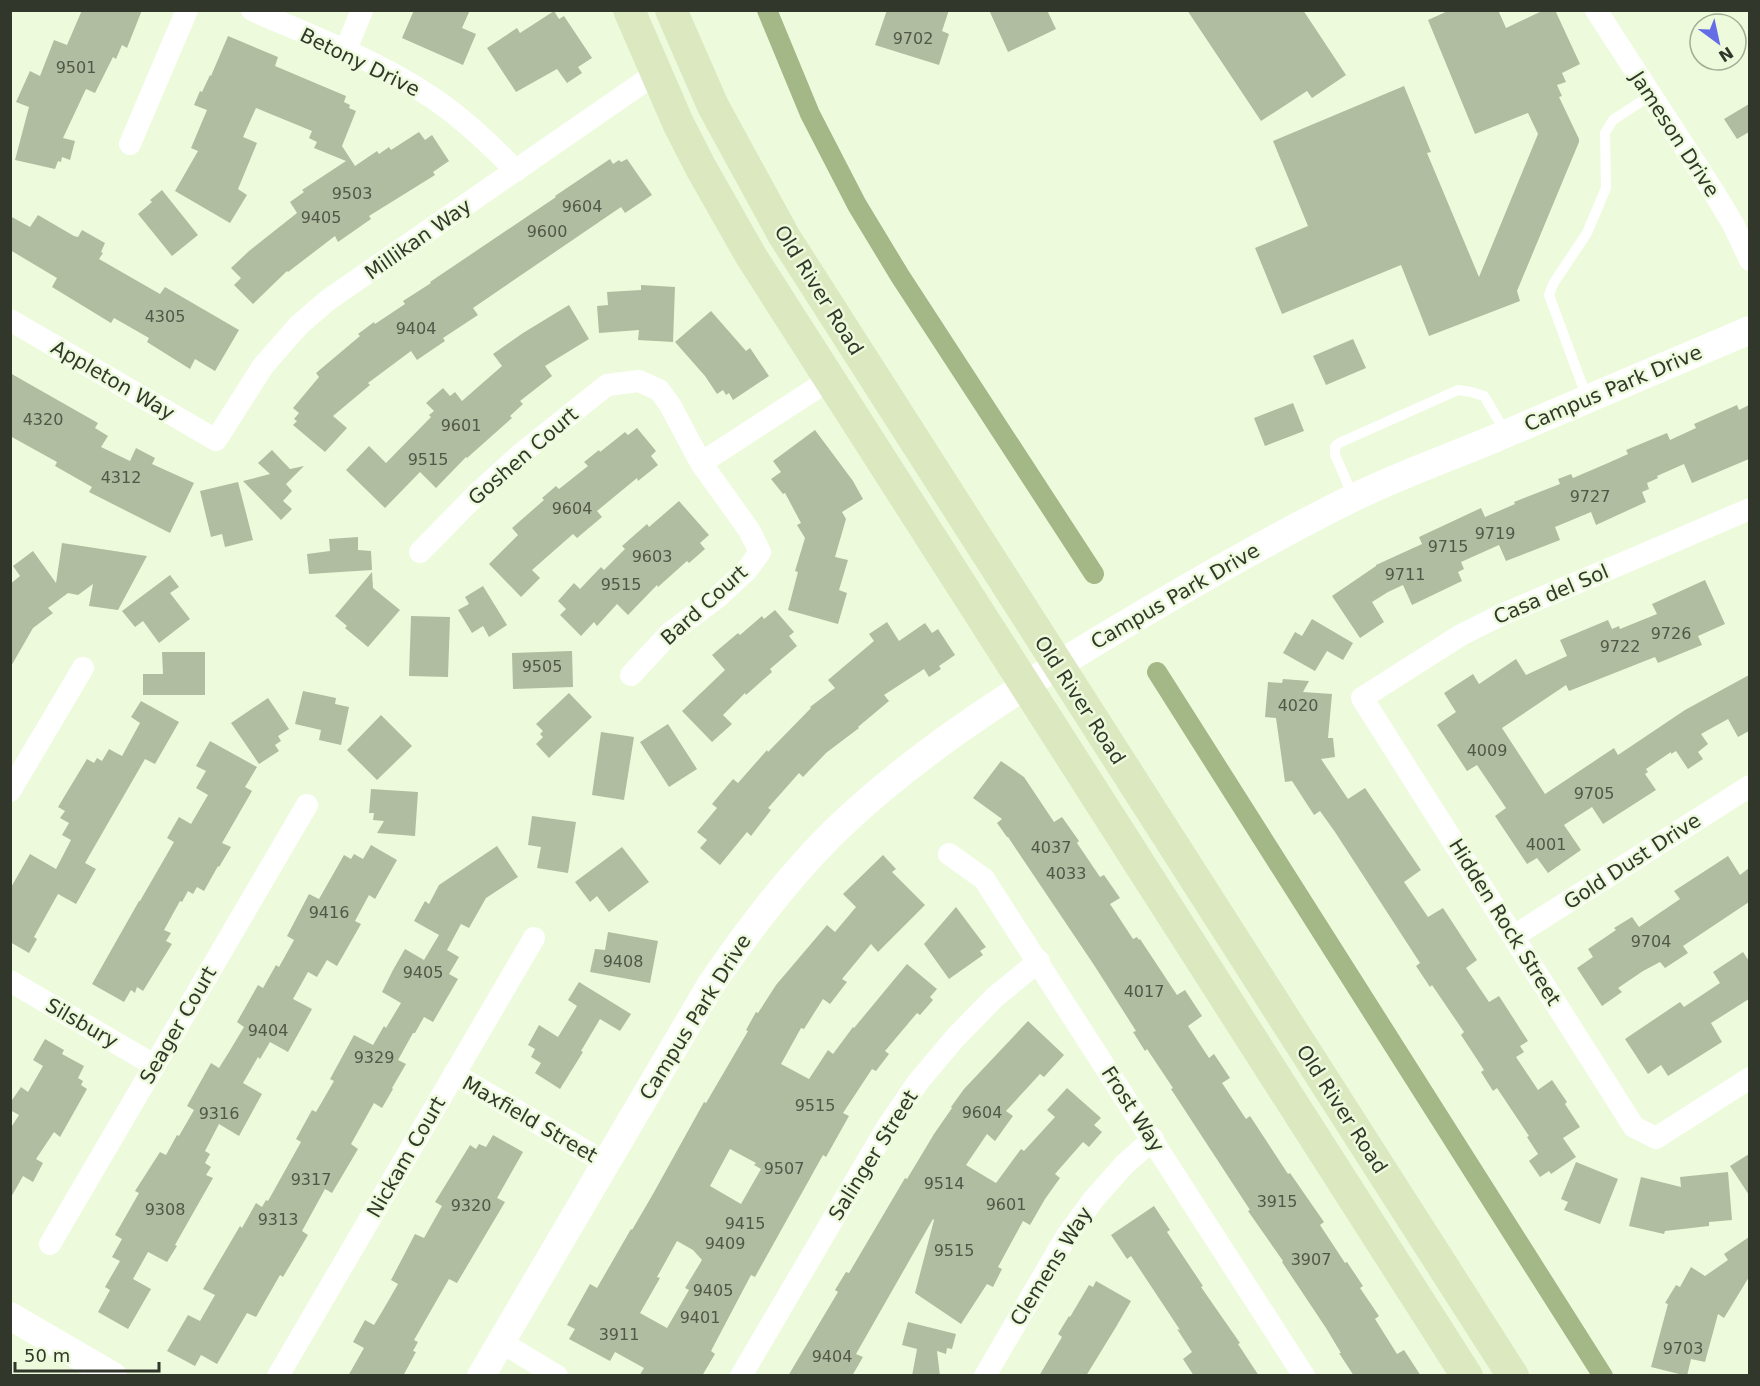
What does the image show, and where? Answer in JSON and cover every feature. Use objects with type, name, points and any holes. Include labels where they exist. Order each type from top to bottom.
[{"type":"main road","name":"Old River Road","points":[[629,10],[655,74],[701,168],[745,246],[1467,1376]]},
{"type":"main road","name":"Old River Road","points":[[671,10],[713,106],[776,222],[1513,1376]]},
{"type":"main road","points":[[655,74],[677,76],[692,93],[744,198],[776,222]]},
{"type":"main road","points":[[829,380],[855,386],[865,391],[911,454],[927,461]]},
{"type":"street","points":[[130,144],[187,10]]},
{"type":"street","name":"Betony Drive","points":[[252,10],[376,65],[415,87],[452,111],[516,171]]},
{"type":"street","points":[[345,51],[362,10]]},
{"type":"street","name":"Jameson Drive","points":[[1596,10],[1715,194],[1733,224],[1749,260]]},
{"type":"street","name":"Millikan Way","points":[[216,440],[262,366],[299,325],[328,300],[655,74]]},
{"type":"street","name":"Appleton Way","points":[[10,320],[216,440]]},
{"type":"street","name":"Campus Park Drive","points":[[481,1376],[710,986],[745,935],[793,876],[835,831],[880,790],[928,751],[1025,686],[1238,559],[1354,498],[1749,330]]},
{"type":"street","points":[[701,463],[829,380]]},
{"type":"street","name":"Goshen Court","points":[[420,552],[478,493],[522,453],[607,385],[639,381],[659,390],[701,463]]},
{"type":"street","name":"Bard Court","points":[[631,675],[670,633],[718,597],[747,570],[760,552],[749,530],[701,463]]},
{"type":"street","name":"Casa del Sol","points":[[1362,698],[1461,635],[1501,615],[1749,509]]},
{"type":"street","points":[[10,790],[82,668]]},
{"type":"street","name":"Hidden Rock Street","points":[[1362,698],[1634,1127],[1656,1138],[1749,1078]]},
{"type":"street","name":"Gold Dust Drive","points":[[1514,936],[1749,786]]},
{"type":"street","name":"Seager Court","points":[[50,1244],[307,805]]},
{"type":"street","name":"Frost Way","points":[[949,854],[984,879],[1304,1376]]},
{"type":"street","name":"Nickam Court","points":[[278,1376],[534,938]]},
{"type":"street","name":"Salinger Street","points":[[741,1376],[886,1129],[918,1082],[955,1038],[1038,961]]},
{"type":"street","name":"Silsbury","points":[[10,981],[154,1065]]},
{"type":"street","name":"Maxfield Street","points":[[454,1074],[606,1163]]},
{"type":"street","name":"Clemens Way","points":[[985,1376],[1066,1237],[1093,1200],[1124,1165],[1153,1139]]},
{"type":"street","points":[[10,1316],[113,1376]]},
{"type":"street","points":[[501,1342],[557,1376]]},
{"type":"lane","points":[[1588,399],[1549,296],[1553,284],[1587,233],[1606,188],[1605,133],[1613,120],[1651,95]]},
{"type":"lane","points":[[1354,498],[1335,455],[1335,447],[1458,390],[1484,396],[1506,433]]},
{"type":"building","points":[[82,10],[142,10],[127,48],[122,45],[116,59],[113,57],[95,93],[86,89],[63,138],[75,141],[70,160],[62,157],[55,169],[15,160],[29,107],[16,102],[30,71],[40,76],[54,40],[67,45]]},
{"type":"building","points":[[414,10],[470,10],[462,28],[476,34],[463,65],[402,38]]},
{"type":"building","points":[[887,10],[949,10],[942,31],[949,34],[939,65],[875,45]]},
{"type":"building","points":[[989,10],[1047,10],[1056,29],[1008,52]]},
{"type":"building","points":[[1187,10],[1303,10],[1346,75],[1312,98],[1307,91],[1261,121]]},
{"type":"building","points":[[1450,10],[1498,10],[1506,28],[1544,10],[1555,10],[1580,64],[1562,73],[1566,82],[1557,85],[1562,96],[1559,97],[1579,142],[1517,291],[1520,301],[1429,336],[1401,265],[1282,314],[1255,248],[1308,226],[1273,141],[1404,86],[1431,152],[1427,153],[1479,277],[1538,134],[1528,113],[1475,134],[1428,20]]},
{"type":"building","points":[[554,11],[559,19],[564,16],[592,58],[578,67],[582,73],[567,83],[557,69],[516,92],[487,48],[517,28],[520,33]]},
{"type":"building","points":[[228,36],[278,57],[275,66],[346,96],[344,102],[356,111],[342,146],[355,166],[377,151],[379,154],[389,147],[391,150],[419,132],[425,140],[432,135],[449,161],[433,172],[435,175],[369,216],[371,219],[338,242],[335,236],[287,271],[253,304],[234,285],[241,278],[231,268],[297,213],[290,202],[304,192],[302,190],[346,161],[314,148],[317,142],[309,138],[312,131],[256,108],[243,137],[257,143],[238,189],[247,195],[230,223],[175,191],[198,151],[191,148],[207,110],[194,105],[200,91],[202,92],[211,76]]},
{"type":"building","points":[[1749,104],[1749,132],[1737,139],[1724,119]]},
{"type":"building","points":[[610,159],[613,164],[627,159],[652,195],[625,213],[621,207],[473,308],[478,315],[443,338],[445,341],[417,360],[411,351],[368,383],[370,385],[333,416],[347,428],[325,452],[293,425],[299,413],[293,408],[319,377],[316,373],[360,336],[358,334],[405,304],[403,301]]},
{"type":"building","points":[[162,190],[198,235],[172,256],[138,214]]},
{"type":"building","points":[[38,215],[74,236],[78,237],[82,230],[105,243],[99,259],[160,294],[165,287],[239,330],[215,371],[195,359],[190,369],[147,342],[149,338],[114,318],[111,323],[52,287],[57,278],[10,250],[10,216],[30,227]]},
{"type":"building","points":[[641,285],[675,287],[673,342],[638,340],[639,330],[599,333],[597,306],[608,305],[607,292],[641,290]]},
{"type":"building","points":[[569,305],[589,339],[545,366],[552,376],[520,401],[523,404],[510,416],[512,418],[466,457],[436,488],[420,472],[385,508],[346,470],[369,446],[386,463],[431,417],[429,415],[434,411],[426,403],[443,388],[450,396],[455,392],[462,401],[502,366],[493,354]]},
{"type":"building","points":[[711,311],[746,351],[750,348],[769,376],[733,400],[729,393],[726,395],[723,390],[717,394],[705,376],[675,342]]},
{"type":"building","points":[[1353,339],[1366,368],[1326,385],[1313,356]]},
{"type":"building","points":[[10,373],[98,423],[95,428],[108,436],[101,447],[130,461],[136,448],[155,458],[152,464],[194,483],[170,533],[89,492],[92,487],[55,466],[57,462],[10,436]]},
{"type":"building","points":[[1293,403],[1304,431],[1265,446],[1254,418]]},
{"type":"building","points":[[1737,405],[1739,410],[1749,405],[1749,459],[1692,483],[1684,464],[1647,483],[1649,489],[1642,492],[1646,502],[1596,525],[1591,512],[1555,527],[1560,540],[1506,561],[1499,545],[1461,562],[1464,569],[1458,572],[1462,581],[1412,605],[1403,585],[1372,602],[1384,622],[1360,638],[1332,596],[1376,565],[1422,544],[1419,537],[1481,508],[1485,517],[1515,504],[1514,502],[1560,484],[1558,479],[1571,474],[1573,478],[1628,454],[1626,450],[1667,433],[1670,440],[1696,428],[1694,424]]},
{"type":"building","points":[[637,428],[656,451],[651,456],[658,465],[638,481],[637,478],[597,511],[602,517],[577,538],[573,534],[532,570],[540,578],[521,597],[489,564],[518,535],[512,528],[544,500],[542,498],[556,486],[559,489],[588,466],[584,462],[599,450],[600,452],[625,432],[628,435]]},
{"type":"building","points":[[815,430],[853,481],[863,499],[842,512],[846,519],[835,557],[848,560],[839,590],[847,593],[838,624],[788,610],[798,572],[795,571],[805,538],[797,525],[801,523],[785,493],[783,494],[771,479],[781,472],[773,461]]},
{"type":"building","points":[[272,450],[290,469],[304,466],[286,484],[292,491],[283,501],[292,509],[281,520],[243,481],[270,474],[258,463]]},
{"type":"building","points":[[238,482],[253,540],[225,547],[222,534],[211,537],[200,491]]},
{"type":"building","points":[[679,501],[709,535],[700,543],[705,549],[689,563],[687,561],[658,587],[657,585],[628,615],[617,604],[597,626],[594,622],[581,636],[560,615],[566,609],[558,601],[574,583],[580,589],[601,567],[604,570],[625,549],[622,546],[647,524],[649,527]]},
{"type":"building","points":[[358,537],[358,550],[371,551],[372,570],[309,574],[307,554],[330,551],[329,539]]},
{"type":"building","points":[[62,543],[147,556],[118,610],[89,606],[93,584],[78,595],[68,593],[48,608],[53,613],[33,628],[10,668],[10,584],[20,576],[13,566],[33,551],[56,583]]},
{"type":"building","points":[[372,572],[373,588],[400,610],[368,647],[345,628],[347,626],[335,616]]},
{"type":"building","points":[[170,575],[179,587],[170,593],[190,619],[159,643],[143,621],[135,627],[122,611]]},
{"type":"building","points":[[1705,580],[1725,624],[1698,636],[1702,645],[1658,663],[1655,657],[1569,691],[1566,685],[1502,728],[1545,794],[1614,748],[1618,755],[1685,710],[1749,675],[1749,731],[1738,737],[1728,719],[1701,734],[1708,744],[1698,752],[1703,759],[1688,769],[1676,751],[1671,754],[1671,752],[1646,769],[1648,772],[1645,774],[1656,790],[1603,824],[1592,807],[1564,825],[1581,850],[1548,873],[1537,858],[1527,864],[1495,816],[1506,808],[1477,765],[1467,771],[1437,725],[1456,712],[1444,693],[1473,674],[1479,684],[1516,659],[1526,675],[1567,656],[1560,640],[1608,620],[1612,629],[1619,626],[1620,629],[1657,614],[1652,604]]},
{"type":"building","points":[[483,586],[507,625],[489,637],[483,626],[472,633],[458,610],[469,604],[465,597]]},
{"type":"building","points":[[775,610],[794,632],[789,636],[797,646],[770,669],[772,672],[746,695],[745,693],[723,715],[732,724],[712,742],[682,711],[725,670],[712,655],[738,633],[740,635],[762,616],[764,619]]},
{"type":"building","points":[[411,616],[450,617],[448,677],[409,676]]},
{"type":"building","points":[[1312,619],[1353,643],[1343,660],[1327,651],[1315,671],[1283,653],[1295,632],[1302,636]]},
{"type":"building","points":[[887,622],[899,641],[925,623],[932,633],[938,629],[955,655],[939,666],[941,669],[929,677],[924,669],[884,695],[889,701],[826,753],[803,777],[799,773],[768,808],[771,810],[751,836],[747,832],[720,865],[700,848],[707,840],[697,832],[717,808],[712,804],[733,779],[738,783],[810,707],[835,688],[828,680],[874,641],[869,634]]},
{"type":"building","points":[[572,651],[573,687],[513,689],[512,653]]},
{"type":"building","points":[[162,652],[205,652],[205,695],[143,695],[143,674],[163,674]]},
{"type":"building","points":[[1283,679],[1309,681],[1303,692],[1332,694],[1328,738],[1333,738],[1335,757],[1321,759],[1348,799],[1365,788],[1421,870],[1404,882],[1428,917],[1443,908],[1477,960],[1466,968],[1489,1002],[1499,996],[1528,1041],[1520,1046],[1524,1052],[1516,1057],[1538,1090],[1552,1080],[1567,1102],[1565,1104],[1580,1127],[1563,1138],[1576,1157],[1551,1174],[1549,1171],[1540,1177],[1529,1161],[1538,1154],[1527,1137],[1529,1136],[1497,1088],[1493,1091],[1481,1072],[1484,1070],[1461,1035],[1464,1032],[1416,966],[1420,963],[1335,832],[1320,811],[1314,815],[1292,781],[1285,782],[1276,718],[1265,717],[1268,682],[1282,683]]},
{"type":"building","points":[[303,691],[336,698],[335,704],[349,707],[341,745],[319,740],[321,730],[295,724]]},
{"type":"building","points":[[569,693],[592,717],[549,758],[536,744],[543,737],[540,734],[543,731],[536,724]]},
{"type":"building","points":[[268,698],[289,729],[278,736],[281,741],[275,745],[279,751],[259,764],[231,723]]},
{"type":"building","points":[[141,701],[179,722],[155,764],[145,759],[85,863],[96,869],[76,904],[58,894],[34,937],[37,939],[29,953],[10,942],[10,889],[30,854],[56,869],[71,840],[62,835],[69,823],[60,818],[65,811],[58,807],[87,759],[94,763],[97,758],[102,761],[109,749],[122,756],[140,723],[131,717]]},
{"type":"building","points":[[381,715],[412,746],[377,780],[347,750]]},
{"type":"building","points":[[668,724],[697,769],[669,787],[640,742]]},
{"type":"building","points":[[601,732],[634,737],[624,800],[592,795]]},
{"type":"building","points":[[210,741],[257,767],[245,787],[252,791],[222,843],[231,847],[219,867],[204,891],[197,887],[193,894],[188,891],[182,902],[180,901],[164,930],[171,933],[166,941],[172,944],[143,991],[137,987],[135,993],[131,990],[124,1002],[92,984],[174,842],[167,838],[179,817],[191,824],[208,795],[196,788],[206,771],[196,766]]},
{"type":"building","points":[[1001,761],[1024,777],[1054,822],[1062,817],[1100,877],[1104,875],[1120,898],[1110,904],[1133,939],[1137,937],[1140,939],[1177,995],[1185,990],[1202,1016],[1188,1026],[1209,1058],[1214,1054],[1230,1078],[1222,1083],[1246,1119],[1250,1116],[1288,1174],[1290,1173],[1324,1222],[1320,1225],[1363,1286],[1360,1288],[1379,1316],[1375,1319],[1397,1354],[1404,1350],[1421,1376],[1354,1376],[1326,1328],[1171,1089],[1173,1088],[1147,1049],[1145,1051],[1133,1032],[1136,1031],[1094,965],[997,823],[1002,819],[973,798]]},
{"type":"building","points":[[371,789],[418,792],[415,836],[377,833],[384,821],[373,820],[374,813],[369,813]]},
{"type":"building","points":[[532,816],[576,822],[568,873],[537,868],[541,847],[528,845]]},
{"type":"building","points":[[371,845],[397,860],[375,899],[369,895],[355,921],[361,924],[337,966],[327,960],[317,977],[308,972],[293,999],[312,1009],[288,1052],[270,1042],[243,1083],[262,1094],[239,1136],[219,1124],[205,1151],[210,1154],[205,1163],[211,1167],[206,1175],[213,1178],[167,1262],[148,1252],[133,1279],[151,1289],[128,1329],[98,1312],[110,1290],[105,1287],[120,1261],[112,1257],[122,1239],[115,1235],[139,1193],[135,1191],[160,1152],[166,1155],[177,1135],[179,1136],[194,1110],[187,1106],[211,1063],[219,1068],[244,1027],[237,1022],[258,985],[263,988],[276,965],[279,967],[294,940],[287,936],[309,894],[319,899],[344,855],[351,859],[354,854],[363,859]]},
{"type":"building","points":[[497,846],[518,877],[486,898],[469,928],[461,924],[447,950],[459,957],[449,974],[458,979],[433,1022],[424,1017],[413,1033],[398,1060],[406,1064],[393,1089],[382,1108],[374,1103],[351,1144],[358,1149],[332,1193],[325,1189],[302,1231],[308,1235],[283,1277],[280,1275],[256,1317],[247,1313],[217,1364],[201,1355],[195,1366],[167,1351],[188,1315],[200,1321],[215,1295],[203,1289],[256,1203],[262,1207],[266,1200],[268,1201],[301,1142],[296,1139],[312,1110],[316,1112],[334,1081],[330,1079],[354,1035],[373,1045],[401,1003],[382,992],[393,970],[405,949],[424,960],[439,935],[414,921],[425,901],[429,904],[439,885]]},
{"type":"building","points":[[622,847],[649,882],[609,912],[597,896],[590,902],[575,882]]},
{"type":"building","points":[[883,855],[896,869],[892,872],[925,905],[878,952],[871,944],[842,979],[847,982],[830,1004],[823,999],[804,1029],[801,1028],[781,1064],[809,1079],[828,1050],[833,1054],[907,964],[937,989],[930,997],[933,1000],[920,1015],[917,1013],[885,1051],[889,1054],[876,1071],[872,1069],[843,1113],[849,1116],[826,1157],[823,1155],[755,1277],[751,1275],[711,1351],[715,1354],[702,1376],[639,1376],[644,1368],[615,1352],[610,1361],[569,1339],[575,1329],[567,1325],[590,1284],[597,1288],[704,1102],[706,1103],[748,1031],[746,1030],[756,1012],[758,1013],[776,985],[827,925],[835,932],[856,907],[843,894]],"holes":[[[730,1149],[756,1163],[754,1165],[761,1169],[741,1204],[710,1186]],[[677,1241],[693,1250],[702,1260],[685,1288],[689,1290],[667,1328],[640,1313]]]},
{"type":"building","points":[[1728,856],[1740,875],[1749,868],[1749,902],[1683,946],[1688,953],[1665,968],[1660,962],[1643,971],[1618,988],[1622,992],[1602,1006],[1577,968],[1593,957],[1588,949],[1632,917],[1639,927],[1680,899],[1674,891]]},
{"type":"building","points":[[956,907],[986,947],[980,951],[983,955],[949,979],[924,944]]},
{"type":"building","points":[[608,932],[658,941],[650,983],[590,972],[595,949],[605,950]]},
{"type":"building","points":[[1743,952],[1749,961],[1749,999],[1711,1023],[1722,1042],[1668,1076],[1661,1065],[1648,1074],[1625,1039],[1680,1002],[1684,1007],[1720,983],[1713,972]]},
{"type":"building","points":[[579,982],[631,1014],[620,1031],[600,1019],[560,1089],[535,1073],[541,1063],[531,1057],[535,1049],[528,1045],[539,1025],[558,1037],[577,1006],[568,1000]]},
{"type":"building","points":[[1028,1021],[1064,1055],[1044,1077],[1040,1074],[1006,1111],[1013,1116],[995,1141],[987,1134],[966,1165],[996,1183],[1021,1149],[1024,1151],[1055,1117],[1047,1110],[1067,1088],[1101,1118],[1094,1125],[1102,1132],[1089,1147],[1083,1142],[1055,1174],[1060,1178],[1030,1225],[1023,1221],[998,1267],[1002,1269],[993,1287],[987,1284],[961,1324],[915,1293],[933,1219],[856,1354],[863,1357],[852,1376],[788,1376],[838,1292],[835,1290],[846,1272],[849,1273],[905,1178],[907,1179],[951,1107],[964,1089]]},
{"type":"building","points":[[45,1039],[64,1050],[62,1054],[84,1066],[78,1078],[83,1081],[81,1085],[87,1089],[60,1137],[54,1132],[36,1159],[43,1163],[33,1182],[23,1176],[10,1199],[10,1129],[19,1115],[10,1110],[10,1103],[21,1087],[28,1092],[43,1066],[33,1060]]},
{"type":"building","points":[[493,1135],[523,1152],[497,1198],[505,1202],[457,1283],[449,1279],[414,1340],[418,1342],[413,1351],[416,1352],[403,1376],[348,1376],[364,1348],[353,1342],[365,1320],[374,1325],[398,1284],[391,1280],[415,1234],[424,1238],[442,1206],[435,1202],[470,1145],[476,1149],[479,1144],[486,1147]]},
{"type":"building","points":[[1749,1154],[1749,1195],[1730,1166]]},
{"type":"building","points":[[1576,1162],[1618,1179],[1600,1224],[1564,1210],[1568,1202],[1561,1199]]},
{"type":"building","points":[[1728,1172],[1732,1220],[1709,1222],[1709,1226],[1665,1231],[1664,1234],[1629,1226],[1641,1177],[1681,1187],[1680,1177]]},
{"type":"building","points":[[1154,1206],[1170,1230],[1167,1232],[1259,1376],[1194,1376],[1183,1359],[1192,1352],[1177,1329],[1180,1330],[1131,1256],[1127,1259],[1111,1235]]},
{"type":"building","points":[[1749,1237],[1749,1277],[1724,1318],[1718,1314],[1705,1362],[1691,1359],[1687,1376],[1651,1367],[1668,1304],[1665,1303],[1676,1285],[1680,1287],[1691,1267],[1705,1276],[1728,1260],[1724,1254]]},
{"type":"building","points":[[1096,1281],[1131,1301],[1116,1327],[1086,1376],[1039,1376],[1062,1337],[1058,1334],[1089,1285],[1093,1287]]},
{"type":"building","points":[[908,1322],[956,1334],[952,1349],[947,1348],[946,1354],[937,1351],[940,1376],[912,1376],[917,1349],[902,1345]]},
{"type":"waterway","points":[[767,10],[810,114],[857,205],[900,276],[1094,574]]},
{"type":"waterway","points":[[1157,672],[1603,1376]]}]
